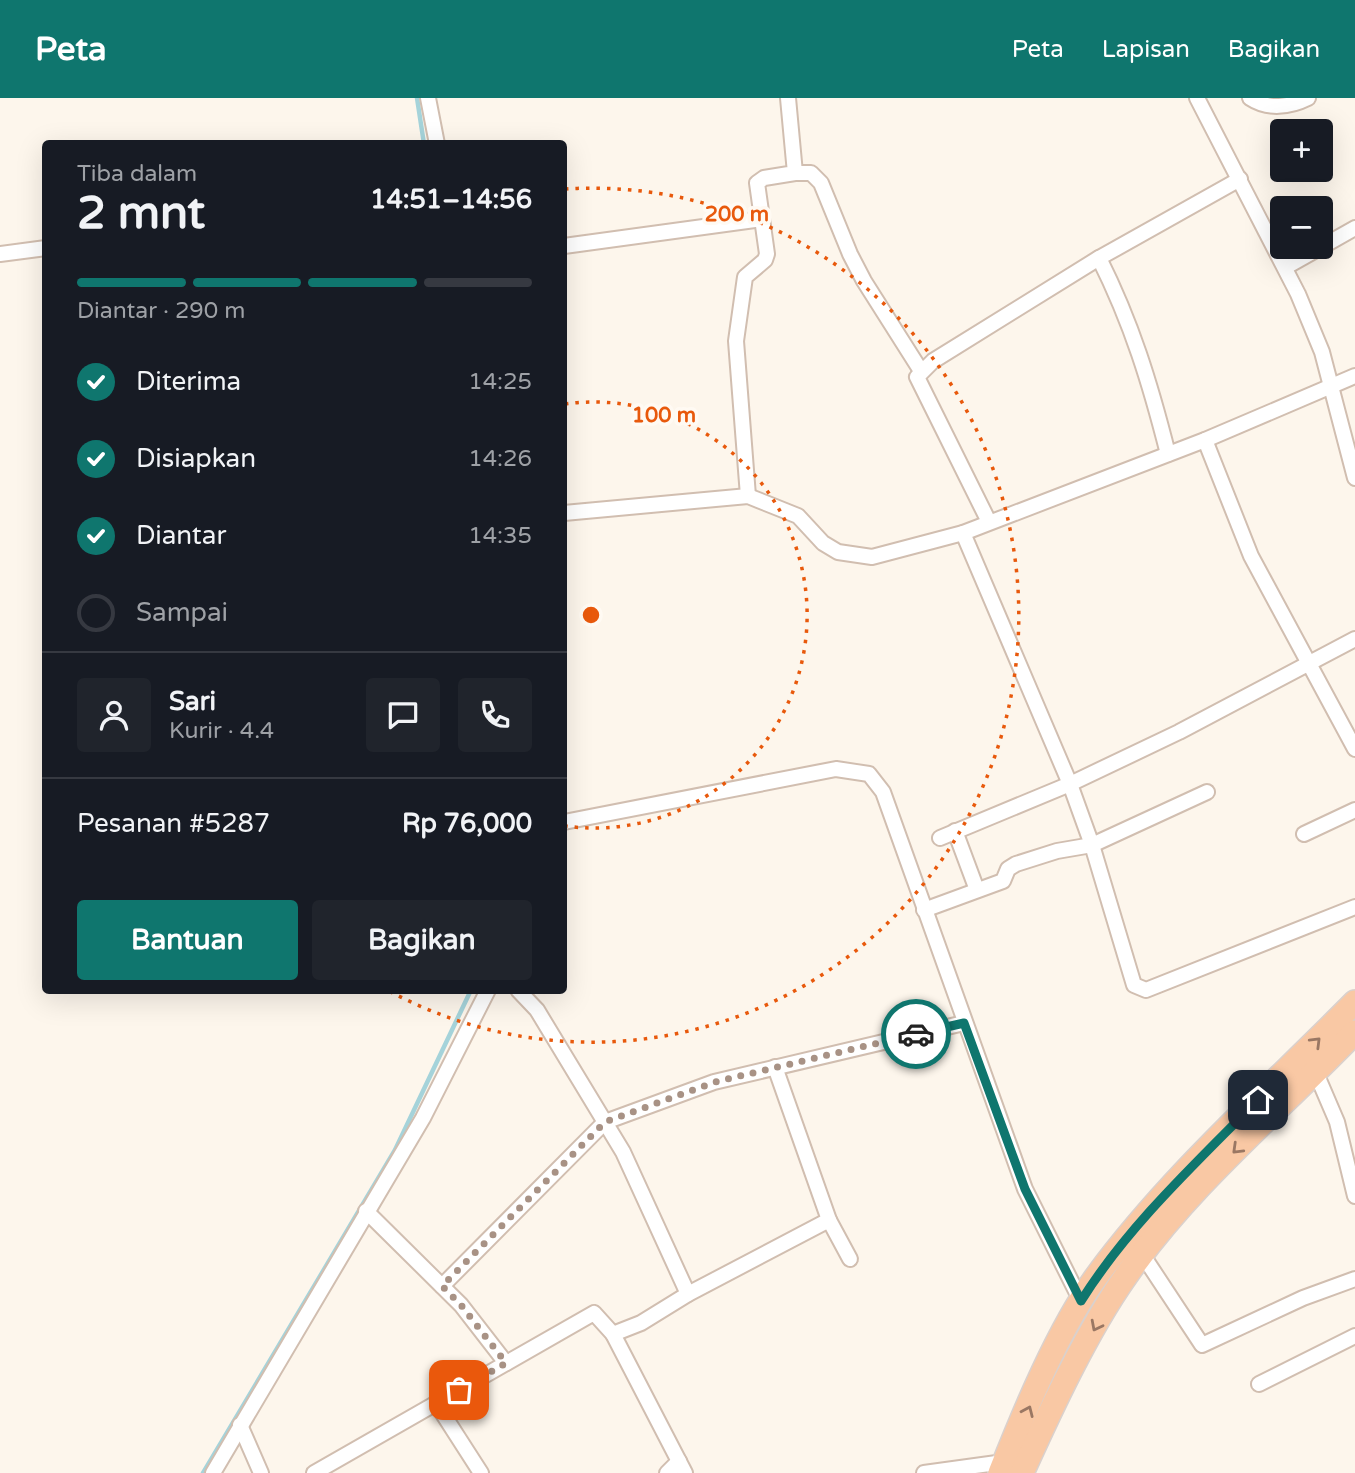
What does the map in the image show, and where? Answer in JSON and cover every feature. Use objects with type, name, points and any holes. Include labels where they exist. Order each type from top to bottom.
[{"type":"highway","points":[[1009,1469],[1081,1301],[1109,1261],[1180,1179],[1355,1002]]},
{"type":"highway","points":[[1009,1469],[1104,1310],[1142,1254],[1194,1192],[1355,1032]]},
{"type":"street","points":[[428,98],[436,140]]},
{"type":"street","points":[[788,98],[795,173]]},
{"type":"street","points":[[1197,98],[1286,267],[1322,352],[1355,478]]},
{"type":"street","points":[[1250,98],[1269,105],[1294,107],[1308,98]]},
{"type":"street","points":[[748,496],[736,341],[745,277],[765,260],[767,254],[757,183],[764,178],[811,173],[821,183],[850,254],[920,371],[918,381],[989,522]]},
{"type":"street","points":[[920,371],[1099,258],[1240,179]]},
{"type":"street","points":[[567,246],[762,219]]},
{"type":"street","points":[[1286,267],[1355,228]]},
{"type":"street","points":[[0,254],[42,249]]},
{"type":"street","points":[[1099,258],[1125,310],[1149,382],[1168,454]]},
{"type":"street","points":[[567,513],[748,496],[797,516],[823,543],[838,552],[872,557],[962,533],[1205,440],[1355,376]]},
{"type":"street","points":[[1205,440],[1251,556],[1279,610],[1311,662],[1355,748]]},
{"type":"street","points":[[962,533],[1070,784],[1092,845],[1134,985],[1146,990],[1355,907]]},
{"type":"street","points":[[940,838],[1070,784],[1179,732],[1355,639]]},
{"type":"street","points":[[567,821],[836,769],[869,774],[883,792],[1025,1189],[1081,1301]]},
{"type":"street","points":[[924,910],[1003,881],[1008,869],[1016,864],[1057,851],[1092,845],[1207,792]]},
{"type":"street","points":[[1304,834],[1355,810]]},
{"type":"street","points":[[955,831],[977,890]]},
{"type":"street","points":[[213,1473],[423,1118],[486,994]]},
{"type":"street","points":[[522,994],[537,1010],[605,1122],[638,1183],[688,1294]]},
{"type":"street","points":[[442,1286],[605,1122],[715,1082],[964,1023]]},
{"type":"street","points":[[775,1067],[829,1220],[850,1259]]},
{"type":"street","points":[[1316,1073],[1337,1122],[1355,1196]]},
{"type":"street","points":[[366,1211],[461,1305],[506,1363]]},
{"type":"street","points":[[612,1334],[641,1322],[688,1294],[829,1220]]},
{"type":"street","points":[[1142,1254],[1198,1343],[1202,1345],[1303,1298],[1355,1279]]},
{"type":"street","points":[[314,1473],[594,1313],[612,1334],[682,1467],[667,1473]]},
{"type":"street","points":[[1259,1384],[1355,1336]]},
{"type":"street","points":[[436,1404],[481,1473]]},
{"type":"street","points":[[240,1425],[261,1473]]},
{"type":"street","points":[[924,1473],[1009,1469]]},
{"type":"waterway","points":[[417,98],[423,140]]},
{"type":"waterway","points":[[203,1473],[395,1150],[469,994]]},
{"type":"way so far","points":[[459,1390],[506,1363],[461,1305],[442,1286],[605,1122],[715,1082],[916,1034]]},
{"type":"route","points":[[916,1034],[964,1023],[1025,1189],[1081,1301],[1095,1278],[1180,1179],[1258,1100]]}]
